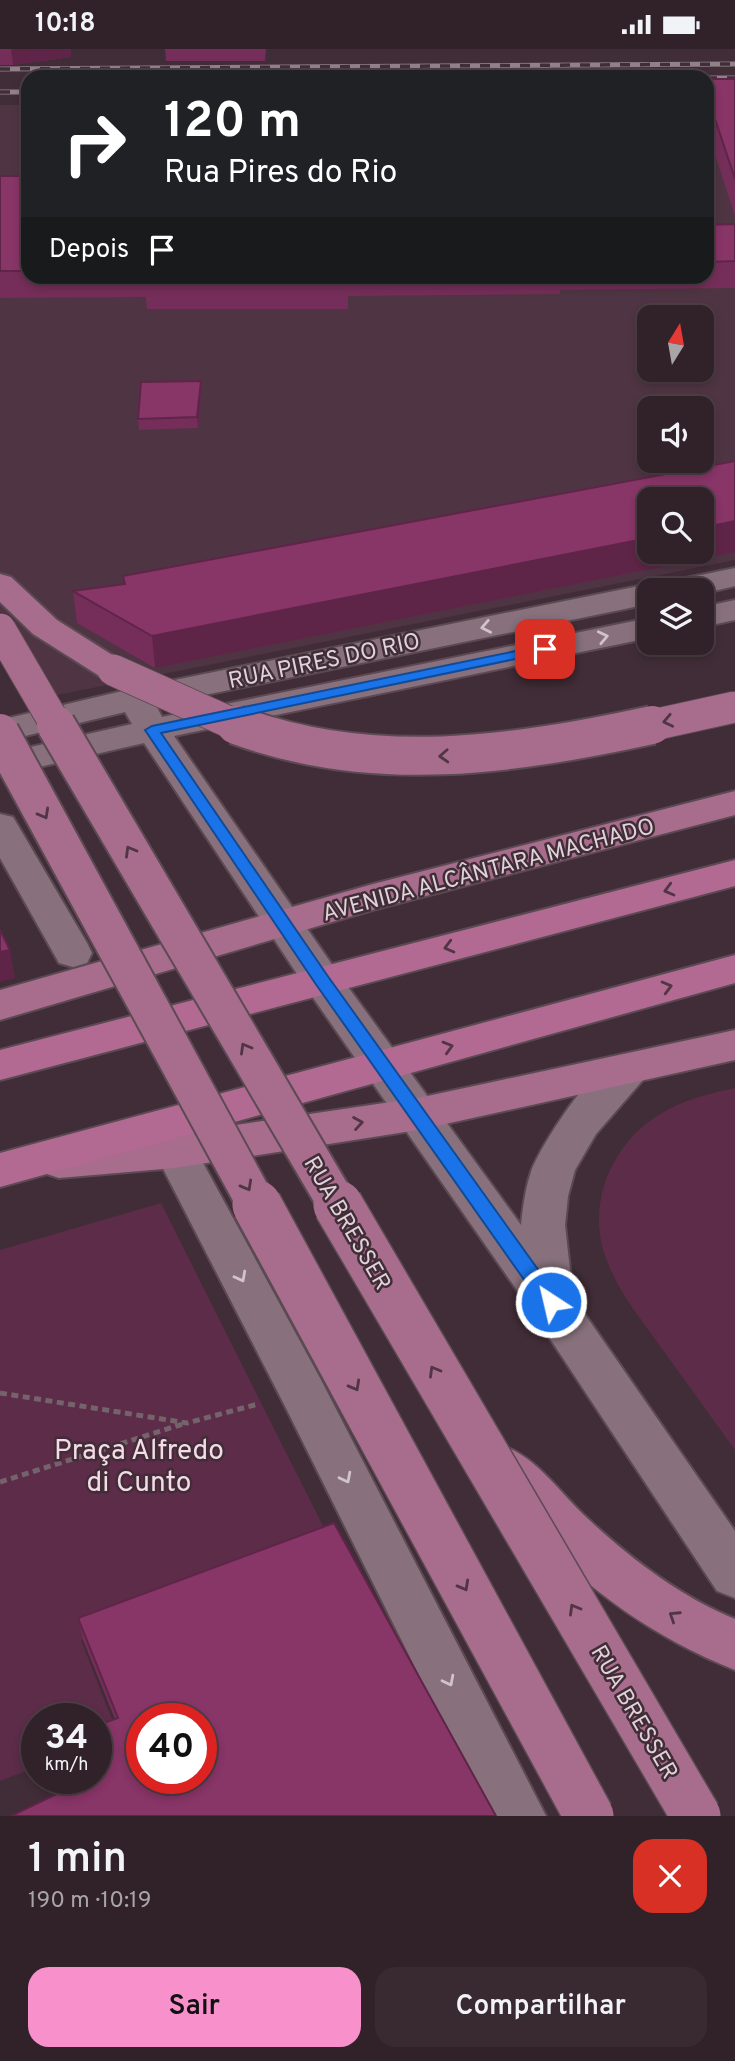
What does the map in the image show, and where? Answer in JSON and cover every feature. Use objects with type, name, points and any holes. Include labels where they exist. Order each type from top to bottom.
[{"type":"highway","points":[[0,1066],[321,979],[735,873]]},
{"type":"highway","points":[[11,1167],[735,969]]},
{"type":"main road","points":[[0,584],[45,627],[113,670],[206,716],[263,735],[336,753],[407,758],[489,754],[576,740],[735,707]]},
{"type":"main road","name":"RUA BRESSER","points":[[0,629],[696,1816]]},
{"type":"main road","points":[[0,732],[589,1816]]},
{"type":"main road","name":"AVENIDA ALCÂNTARA MACHADO","points":[[0,1005],[398,891],[735,803]]},
{"type":"main road","points":[[11,1167],[175,1151],[418,1114],[735,1045]]},
{"type":"main road","points":[[463,1420],[512,1475],[629,1586],[698,1631],[735,1645]]},
{"type":"street","points":[[714,585],[732,583]]},
{"type":"street","name":"RUA PIRES DO RIO","points":[[0,732],[135,699],[637,596]]},
{"type":"street","points":[[714,614],[735,610]]},
{"type":"street","name":"RUA PIRES DO RIO","points":[[0,765],[152,730],[637,630]]},
{"type":"street","points":[[446,635],[466,665]]},
{"type":"street","points":[[135,699],[152,730],[321,979],[551,1302],[735,1574]]},
{"type":"street","points":[[0,826],[73,953]]},
{"type":"street","points":[[551,1302],[542,1251],[544,1204],[552,1169],[568,1138],[586,1112],[628,1069]]},
{"type":"street","points":[[175,1151],[303,1392],[518,1816]]},
{"type":"path","points":[[0,1482],[187,1423],[303,1392]]},
{"type":"path","points":[[0,1394],[187,1423]]},
{"type":"shaded area","points":[[714,102],[735,102],[735,560],[47,697],[0,611],[0,105],[21,105],[21,284],[714,284]]},
{"type":"green space","points":[[735,1088],[735,1450],[618,1284],[607,1261],[599,1216],[609,1173],[619,1153],[633,1136],[650,1121],[677,1105]]},
{"type":"green space","name":"Praça Alfredo di Cunto","points":[[161,1203],[332,1544],[81,1640],[106,1703],[21,1703],[21,1773],[0,1781],[0,1250]]},
{"type":"green space","name":"Praça Alfredo di Cunto","points":[[112,1720],[118,1735],[112,1737]]},
{"type":"building","points":[[714,79],[735,79],[735,179],[715,119]]},
{"type":"building","points":[[0,176],[21,176],[21,271],[0,271]]},
{"type":"building","points":[[735,224],[735,261],[714,262],[714,225]]},
{"type":"building","points":[[201,381],[197,417],[138,419],[141,382]]},
{"type":"building","points":[[735,461],[735,521],[714,525],[714,487],[637,487],[637,540],[152,636],[73,591],[125,584],[123,576],[671,473],[714,473],[714,465]]},
{"type":"building","points":[[0,930],[10,950],[0,952]]},
{"type":"building","points":[[334,1523],[496,1816],[11,1816],[57,1794],[112,1794],[112,1720],[118,1718],[78,1618]]},
{"type":"railway","points":[[0,69],[735,64]]},
{"type":"railway","points":[[714,78],[735,78]]},
{"type":"railway","points":[[0,92],[21,92]]},
{"type":"route","points":[[545,649],[152,730],[321,979],[551,1302]]}]
